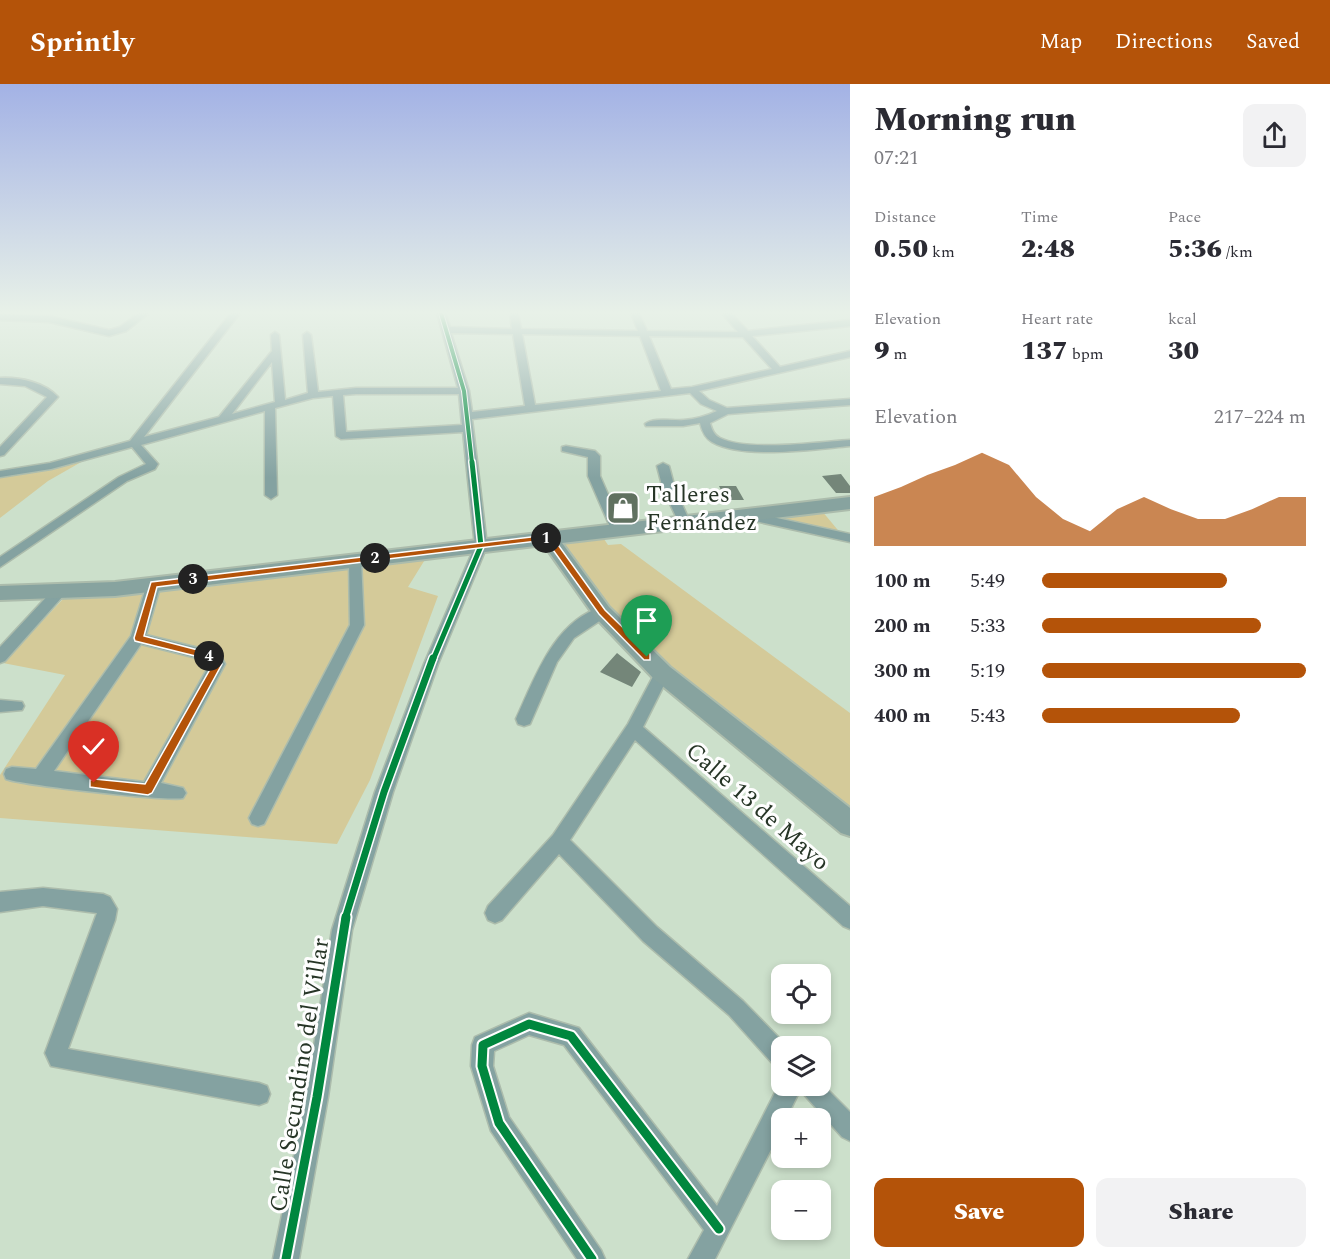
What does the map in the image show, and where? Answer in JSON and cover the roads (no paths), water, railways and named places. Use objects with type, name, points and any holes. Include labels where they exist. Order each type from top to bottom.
[{"type":"main road","points":[[0,593],[58,593],[154,584],[850,503]]},
{"type":"main road","points":[[548,537],[602,612],[662,673],[850,824]]},
{"type":"street","points":[[134,443],[193,368]]},
{"type":"street","points":[[222,420],[263,368]]},
{"type":"street","points":[[271,495],[276,368]]},
{"type":"street","points":[[310,368],[313,395]]},
{"type":"street","name":"Calle Secundino del Villar","points":[[286,1259],[317,1097],[342,930],[384,792],[431,664],[481,546],[469,422],[457,368]]},
{"type":"street","points":[[523,368],[530,408]]},
{"type":"street","points":[[657,368],[667,392]]},
{"type":"street","points":[[338,392],[341,436],[469,422],[530,408],[692,390],[788,368]]},
{"type":"street","points":[[0,381],[11,380],[46,391],[53,397],[0,453]]},
{"type":"street","points":[[692,390],[705,402],[726,411]]},
{"type":"street","points":[[0,474],[51,466],[313,395],[338,392],[464,391]]},
{"type":"street","points":[[650,424],[683,423],[708,419],[726,411],[850,402]]},
{"type":"street","points":[[708,419],[705,427],[713,438],[730,445],[789,446],[850,443]]},
{"type":"street","points":[[0,563],[123,479],[151,467],[152,464],[134,443]]},
{"type":"street","points":[[566,449],[591,453],[594,456],[594,476],[617,529]]},
{"type":"street","points":[[663,466],[669,489],[684,522]]},
{"type":"street","points":[[745,515],[850,538]]},
{"type":"street","points":[[258,818],[357,625],[355,560]]},
{"type":"street","points":[[40,777],[138,638],[154,584]]},
{"type":"street","points":[[0,657],[58,593]]},
{"type":"street","points":[[524,718],[551,660],[569,634],[602,612]]},
{"type":"street","points":[[138,638],[214,657],[218,664],[148,790]]},
{"type":"street","points":[[495,913],[559,841],[634,729],[662,673]]},
{"type":"street","name":"Calle 13 de Mayo","points":[[634,729],[850,919]]},
{"type":"street","points":[[12,774],[177,793]]},
{"type":"street","points":[[559,841],[650,934],[736,1008],[771,1045]]},
{"type":"street","points":[[0,902],[43,897],[103,904],[107,909],[56,1053],[59,1058],[259,1094]]},
{"type":"street","points":[[592,1259],[499,1123],[482,1066],[483,1045],[530,1024],[571,1036],[719,1229]]},
{"type":"street","points":[[701,1259],[719,1229],[785,1096]]},
{"type":"street","points":[[819,1096],[850,1129]]},
{"type":"place","name":"Talleres Fernández","points":[[623,508]]}]
